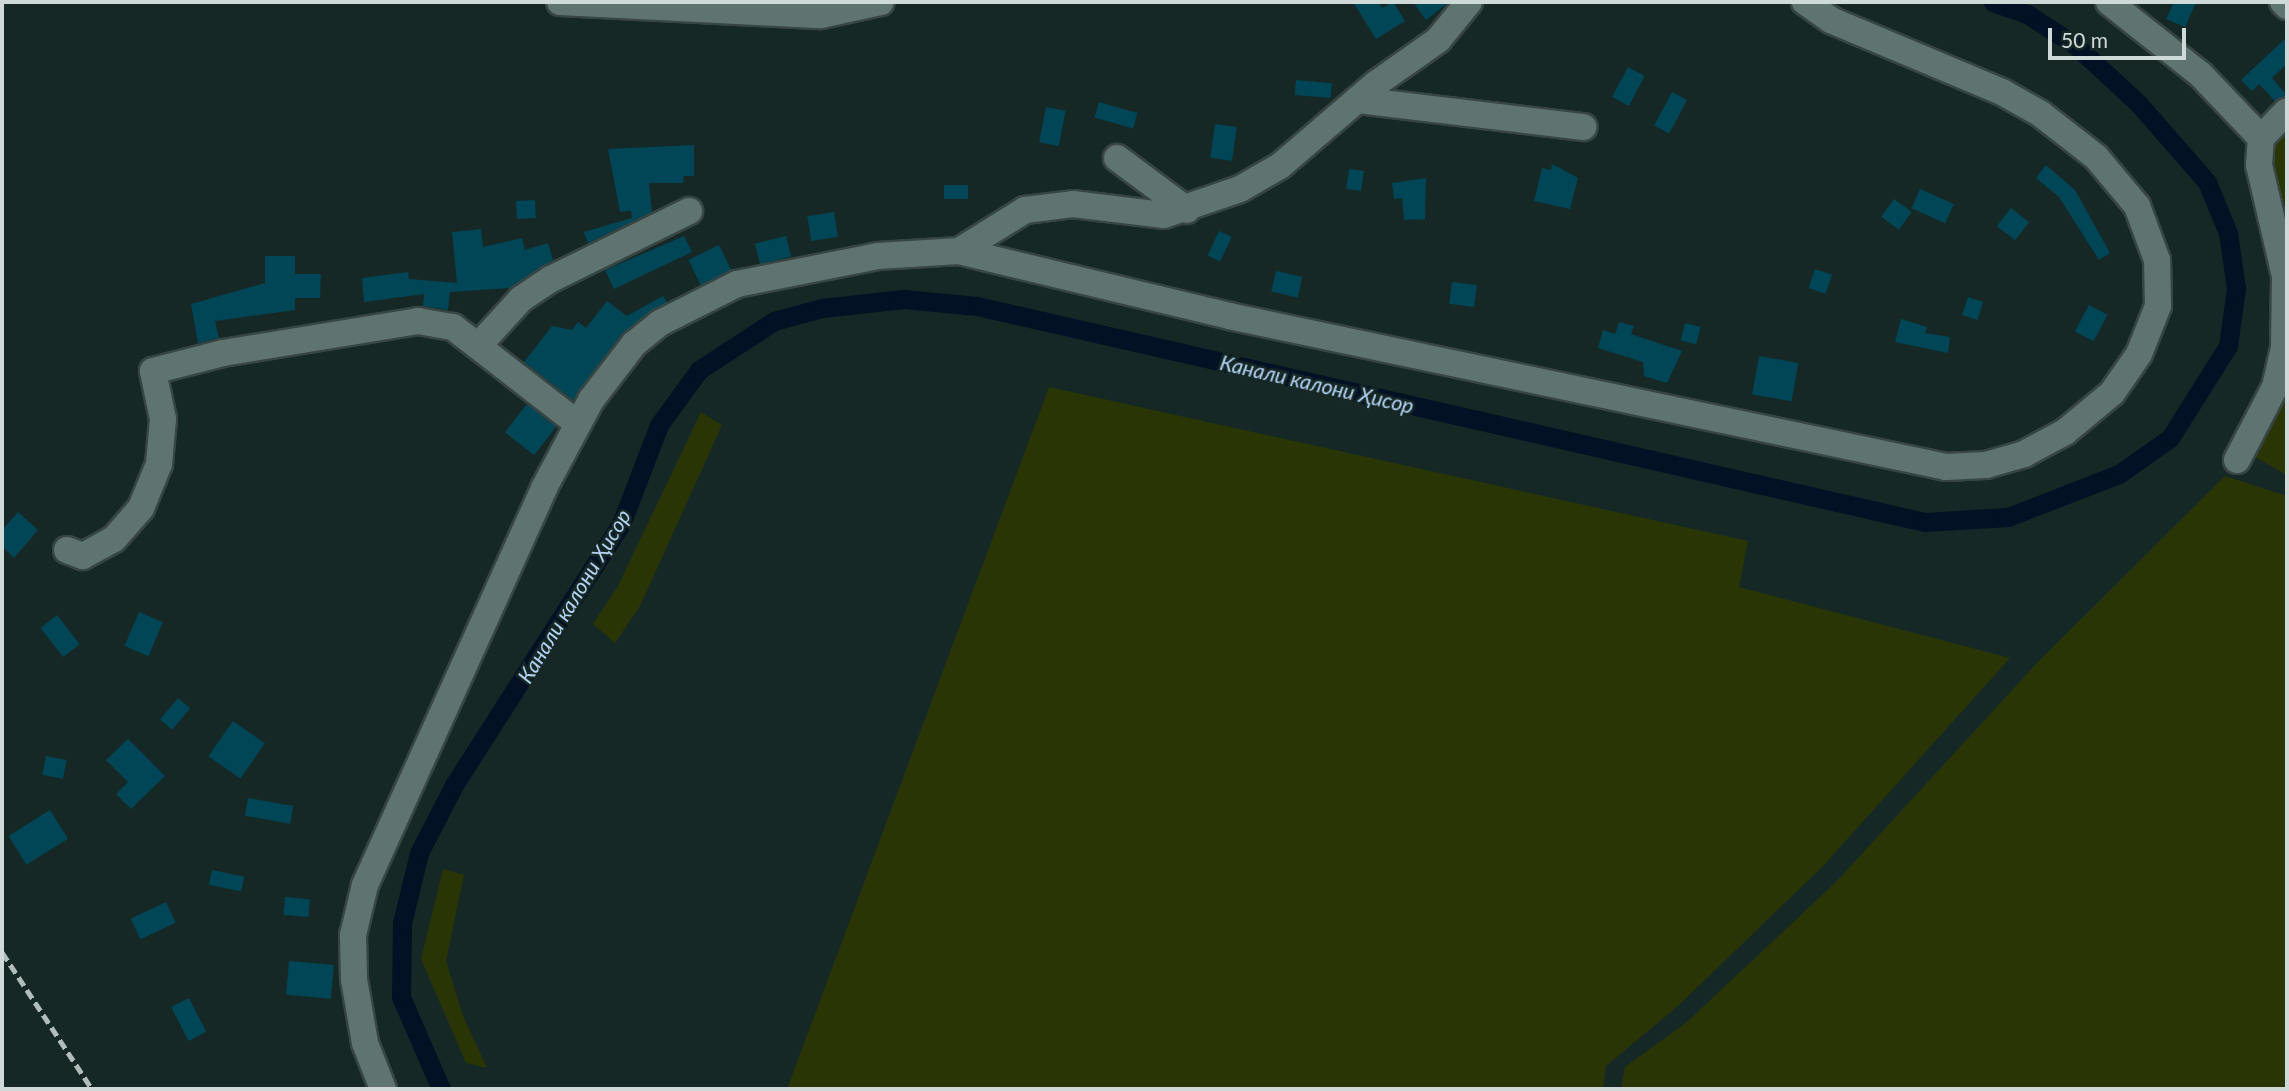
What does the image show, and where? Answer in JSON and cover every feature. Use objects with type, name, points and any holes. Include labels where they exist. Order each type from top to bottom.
[{"type":"street","points":[[559,2],[821,15],[881,2]]},
{"type":"street","points":[[960,251],[1025,210],[1073,204],[1164,215],[1187,210],[1280,166],[1357,100],[1438,40],[1469,2]]},
{"type":"street","points":[[383,1089],[365,1043],[354,979],[353,935],[365,885],[544,488],[578,424],[635,344],[692,304],[790,270],[960,251],[1229,316],[1946,467],[2011,457],[2064,432],[2112,393],[2139,354],[2158,306],[2157,260],[2137,206],[2096,157],[2041,114],[2002,92],[1831,20],[1805,2]]},
{"type":"street","points":[[2109,2],[2201,75],[2261,138]]},
{"type":"street","points":[[2283,2],[2287,6]]},
{"type":"street","points":[[1357,100],[1583,127]]},
{"type":"street","points":[[2237,460],[2275,387],[2284,348],[2285,276],[2259,165],[2261,138],[2287,111]]},
{"type":"street","points":[[1117,158],[1187,210]]},
{"type":"street","points":[[479,345],[521,299],[551,279],[689,211]]},
{"type":"street","points":[[67,550],[83,555],[114,539],[141,508],[159,464],[162,430],[153,371],[223,353],[418,321],[453,327],[578,424]]},
{"type":"green space","points":[[2287,125],[2287,236],[2268,162],[2271,142]]},
{"type":"green space","points":[[2287,379],[2287,475],[2250,454]]},
{"type":"green space","points":[[1049,387],[1748,541],[1739,587],[2010,658],[1823,866],[1679,1005],[1606,1066],[1603,1089],[787,1089]]},
{"type":"green space","points":[[701,412],[722,425],[640,606],[615,643],[593,624],[618,586]]},
{"type":"green space","points":[[2225,476],[2287,496],[2287,1089],[1621,1089],[1625,1067],[1687,1022],[1837,881],[2036,664]]},
{"type":"green space","points":[[443,869],[464,875],[446,961],[463,1016],[487,1068],[466,1063],[421,959]]},
{"type":"building","points":[[1353,2],[1378,2],[1382,8],[1393,2],[1405,21],[1376,39]]},
{"type":"building","points":[[1413,2],[1449,2],[1426,20]]},
{"type":"building","points":[[2174,2],[2196,2],[2185,27],[2166,19]]},
{"type":"building","points":[[2287,37],[2287,64],[2272,78],[2287,96],[2275,101],[2259,84],[2252,91],[2241,80]]},
{"type":"building","points":[[1628,67],[1645,76],[1629,106],[1612,97]]},
{"type":"building","points":[[1296,80],[1332,83],[1331,98],[1295,95]]},
{"type":"building","points":[[1672,92],[1687,100],[1669,134],[1654,126]]},
{"type":"building","points":[[1099,102],[1137,113],[1133,128],[1095,117]]},
{"type":"building","points":[[1046,107],[1066,111],[1059,146],[1039,142]]},
{"type":"building","points":[[1215,124],[1237,127],[1232,161],[1210,158]]},
{"type":"building","points":[[694,145],[694,176],[684,176],[683,183],[649,183],[652,212],[588,243],[584,232],[632,218],[631,211],[620,212],[608,149]]},
{"type":"building","points":[[1552,164],[1578,178],[1570,209],[1534,201],[1542,168],[1551,170]]},
{"type":"building","points":[[2046,165],[2075,190],[2110,253],[2099,260],[2059,197],[2036,178]]},
{"type":"building","points":[[1349,169],[1364,171],[1361,191],[1346,189]]},
{"type":"building","points":[[1426,178],[1425,219],[1404,220],[1402,198],[1394,199],[1392,183]]},
{"type":"building","points":[[944,185],[968,185],[968,199],[944,199]]},
{"type":"building","points":[[1920,189],[1954,204],[1945,223],[1911,208]]},
{"type":"building","points":[[1894,199],[1912,212],[1899,230],[1881,217]]},
{"type":"building","points":[[535,200],[536,218],[517,219],[516,201]]},
{"type":"building","points":[[2011,208],[2029,222],[2015,240],[1997,226]]},
{"type":"building","points":[[834,212],[838,237],[811,241],[807,216]]},
{"type":"building","points":[[481,229],[483,247],[522,238],[525,250],[548,243],[553,260],[510,288],[450,292],[448,310],[423,306],[424,294],[364,302],[362,278],[408,272],[409,279],[457,283],[452,232]]},
{"type":"building","points":[[1219,231],[1232,237],[1220,261],[1208,255]]},
{"type":"building","points":[[684,236],[692,252],[614,289],[605,270]]},
{"type":"building","points":[[786,236],[791,256],[760,264],[755,244]]},
{"type":"building","points":[[719,245],[731,270],[701,285],[688,260]]},
{"type":"building","points":[[265,256],[295,256],[295,274],[321,274],[320,298],[295,298],[295,310],[215,321],[219,338],[198,343],[191,304],[265,283]]},
{"type":"building","points":[[1815,269],[1832,275],[1826,294],[1808,288]]},
{"type":"building","points":[[1276,271],[1302,277],[1298,298],[1271,291]]},
{"type":"building","points":[[1452,282],[1477,285],[1474,307],[1449,304]]},
{"type":"building","points":[[663,296],[667,302],[622,334],[573,400],[524,362],[552,326],[572,330],[578,322],[586,328],[607,301],[627,316]]},
{"type":"building","points":[[1968,297],[1983,302],[1977,320],[1962,315]]},
{"type":"building","points":[[2089,305],[2108,315],[2093,341],[2075,331]]},
{"type":"building","points":[[1901,319],[1927,327],[1925,333],[1950,337],[1948,353],[1895,342]]},
{"type":"building","points":[[1619,322],[1634,326],[1631,334],[1682,351],[1667,383],[1644,376],[1643,362],[1598,348],[1603,330],[1615,334]]},
{"type":"building","points":[[1685,323],[1701,327],[1696,344],[1681,340]]},
{"type":"building","points":[[1759,356],[1798,363],[1792,401],[1752,394]]},
{"type":"building","points":[[527,404],[556,427],[534,455],[505,432]]},
{"type":"building","points":[[18,512],[38,530],[14,558],[2,546],[2,530]]},
{"type":"building","points":[[139,612],[163,622],[148,656],[125,646]]},
{"type":"building","points":[[57,615],[80,644],[63,657],[40,628]]},
{"type":"building","points":[[178,698],[190,708],[172,730],[160,719]]},
{"type":"building","points":[[233,721],[265,743],[240,779],[208,756]]},
{"type":"building","points":[[128,739],[165,776],[131,809],[116,794],[128,782],[106,760]]},
{"type":"building","points":[[46,756],[67,760],[63,779],[42,775]]},
{"type":"building","points":[[248,798],[293,806],[290,824],[245,816]]},
{"type":"building","points":[[50,810],[68,839],[26,865],[8,836]]},
{"type":"building","points":[[212,870],[244,877],[241,892],[209,885]]},
{"type":"building","points":[[285,897],[310,899],[308,917],[283,915]]},
{"type":"building","points":[[166,902],[176,923],[140,939],[131,918]]},
{"type":"building","points":[[289,961],[334,965],[331,999],[286,995]]},
{"type":"building","points":[[189,998],[206,1032],[188,1041],[171,1007]]},
{"type":"waterway","name":"Канали калони Ҳисор","points":[[441,1089],[401,997],[402,923],[419,853],[454,785],[621,524],[659,425],[699,370],[774,321],[822,308],[904,299],[977,306],[1925,522],[2008,517],[2119,474],[2170,438],[2228,346],[2236,288],[2228,233],[2207,182],[2139,104],[2075,45],[2027,14],[1993,2]]},
{"type":"railway","points":[[2,952],[92,1089]]}]
